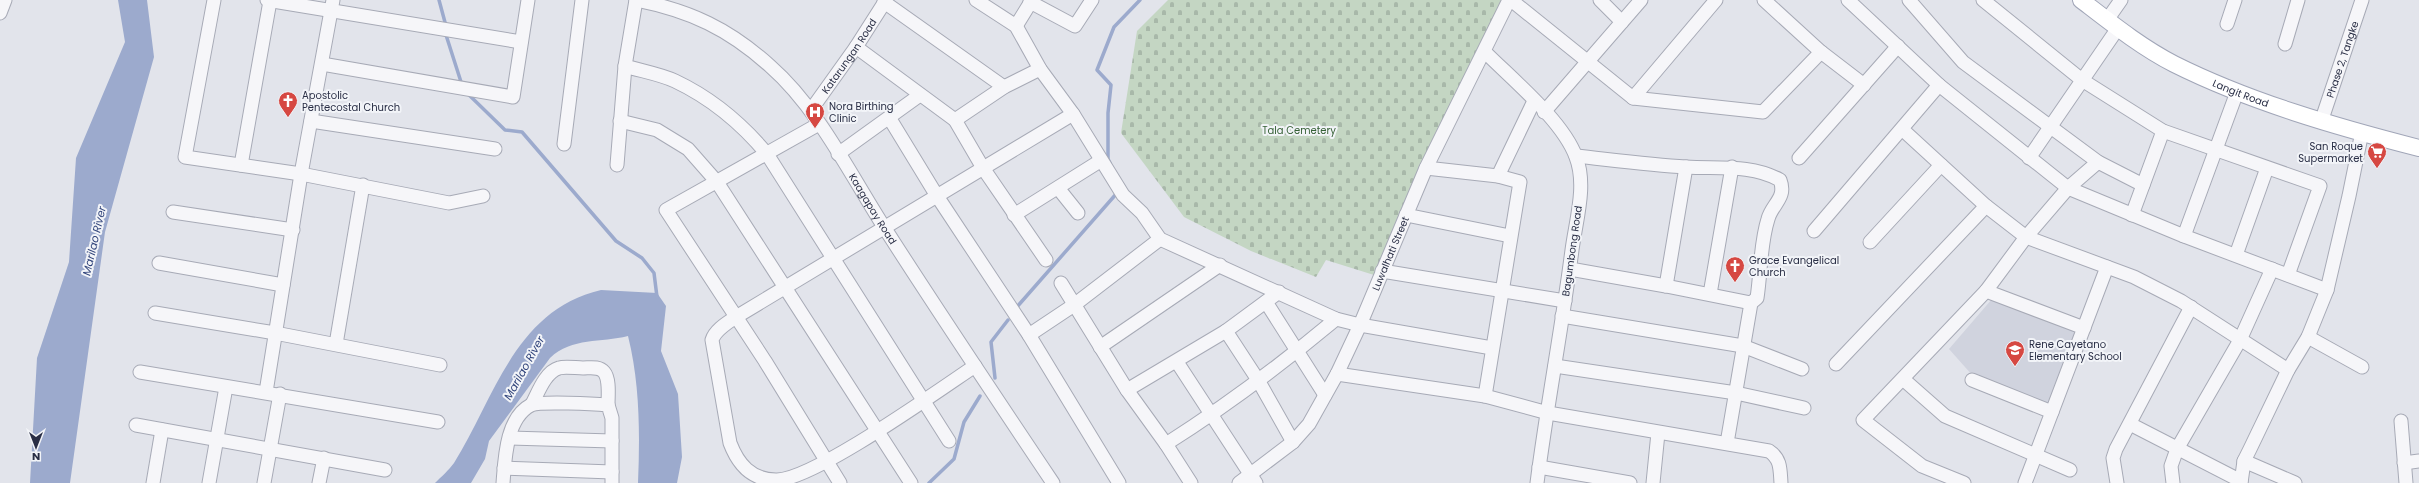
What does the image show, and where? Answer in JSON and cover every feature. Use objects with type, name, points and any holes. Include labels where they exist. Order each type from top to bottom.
[{"type":"main road","name":"Langit Road","points":[[2081,0],[2112,24],[2173,63],[2237,92],[2362,132],[2419,148]]},
{"type":"street","points":[[0,13],[5,0]]},
{"type":"street","points":[[214,0],[185,157],[302,174],[449,203],[483,196]]},
{"type":"street","points":[[241,165],[269,0],[332,5],[521,42]]},
{"type":"street","points":[[322,64],[513,97],[528,0]]},
{"type":"street","points":[[564,144],[582,0]]},
{"type":"street","points":[[617,165],[625,66],[636,0]]},
{"type":"street","name":"Kaagapay Road","points":[[636,0],[666,6],[699,17],[729,33],[772,67],[811,110],[884,228],[1053,483]]},
{"type":"street","points":[[976,0],[1016,26],[1040,69],[1073,114],[1100,161],[1123,195],[1142,213],[1160,239],[1336,319],[1360,325],[1492,348]]},
{"type":"street","points":[[1016,26],[1031,1],[1075,26],[1092,0]]},
{"type":"street","points":[[1510,0],[1633,98],[1763,112],[1821,52]]},
{"type":"street","name":"Luwalhati Street","points":[[1239,483],[1253,479],[1293,442],[1309,424],[1337,374],[1360,325],[1426,168],[1510,0]]},
{"type":"street","points":[[1600,0],[1622,22]]},
{"type":"street","points":[[1544,112],[1641,0]]},
{"type":"street","points":[[1633,98],[1716,0]]},
{"type":"street","points":[[1764,0],[1821,52],[1864,85]]},
{"type":"street","points":[[1848,0],[1939,85],[2068,188],[2184,236],[2327,290]]},
{"type":"street","points":[[1909,0],[1963,62],[2098,162],[2143,185]]},
{"type":"street","points":[[1983,0],[2082,80],[2163,131],[2320,186],[2288,275]]},
{"type":"street","points":[[2029,158],[2082,80],[2112,24],[2121,0]]},
{"type":"street","points":[[2227,24],[2235,0]]},
{"type":"street","points":[[2285,44],[2298,0]]},
{"type":"street","name":"Phase 2, Tangke","points":[[2322,119],[2362,0]]},
{"type":"street","points":[[885,1],[1004,87]]},
{"type":"street","name":"Katarungan Road","points":[[811,110],[856,47],[885,1]]},
{"type":"street","points":[[266,392],[283,285],[332,5]]},
{"type":"street","points":[[1799,158],[1898,46]]},
{"type":"street","points":[[856,47],[955,120],[983,168],[1046,260]]},
{"type":"street","name":"Bagumbong Road","points":[[1485,52],[1560,129],[1576,156],[1581,182],[1570,269],[1537,483]]},
{"type":"street","points":[[625,66],[675,81],[720,108],[753,138],[766,154],[922,401],[949,441]]},
{"type":"street","points":[[955,120],[1004,87],[1040,69]]},
{"type":"street","points":[[1814,231],[1903,130],[1939,85]]},
{"type":"street","points":[[2184,236],[2237,92]]},
{"type":"street","points":[[838,154],[890,119],[920,95]]},
{"type":"street","points":[[1498,176],[1534,101]]},
{"type":"street","points":[[975,366],[826,462],[790,479],[776,480],[755,476],[741,466],[730,443],[712,346],[713,335],[736,317],[1073,114]]},
{"type":"street","points":[[890,119],[937,196],[1029,335],[1119,483]]},
{"type":"street","points":[[311,121],[495,149]]},
{"type":"street","points":[[620,121],[657,130],[688,149],[717,182],[876,431],[911,483]]},
{"type":"street","points":[[819,124],[666,210],[736,317],[840,483]]},
{"type":"street","points":[[1903,130],[1986,206],[2026,237],[2134,278],[2191,307],[2288,370]]},
{"type":"street","points":[[2132,215],[2163,131]]},
{"type":"street","points":[[2130,424],[2241,482],[2244,462],[2288,370],[2308,338],[2327,290],[2362,132]]},
{"type":"street","points":[[1576,156],[1686,168],[1732,167],[1764,173],[1780,180],[1782,186],[1778,203],[1769,216],[1765,228],[1757,298],[1751,303],[1728,443]]},
{"type":"street","points":[[1014,215],[1100,161]]},
{"type":"street","points":[[1964,483],[1922,466],[1863,420],[1986,291],[2026,237],[2068,188],[2098,162]]},
{"type":"street","points":[[1870,242],[1941,164]]},
{"type":"street","points":[[1710,294],[1732,167]]},
{"type":"street","points":[[1426,168],[1498,176],[1520,182],[1484,396]]},
{"type":"street","points":[[1666,286],[1686,168]]},
{"type":"street","points":[[2236,255],[2267,168]]},
{"type":"street","points":[[336,344],[363,185]]},
{"type":"street","points":[[1058,188],[1078,212]]},
{"type":"street","points":[[1836,364],[1986,206]]},
{"type":"street","points":[[173,212],[293,230]]},
{"type":"street","points":[[1406,215],[1510,236]]},
{"type":"street","points":[[1029,335],[1074,305],[1160,239]]},
{"type":"street","points":[[159,263],[283,285]]},
{"type":"street","points":[[1100,347],[1220,265]]},
{"type":"street","points":[[2025,483],[2107,267]]},
{"type":"street","points":[[1570,269],[1710,294],[1751,303]]},
{"type":"street","points":[[2173,483],[2171,466],[2177,449],[2240,340],[2272,269]]},
{"type":"street","points":[[1382,271],[1502,289],[1565,301]]},
{"type":"street","points":[[1061,283],[1127,390],[1166,444],[1191,483]]},
{"type":"street","points":[[1986,291],[2084,328]]},
{"type":"street","points":[[1127,390],[1177,362],[1226,331],[1279,292]]},
{"type":"street","points":[[1266,302],[1325,395]]},
{"type":"street","points":[[2117,483],[2113,458],[2191,307]]},
{"type":"street","points":[[155,313],[336,344],[440,365]]},
{"type":"street","points":[[1562,316],[1743,346],[1802,370]]},
{"type":"street","points":[[1166,444],[1211,415],[1297,352],[1336,319]]},
{"type":"street","points":[[1226,331],[1258,380],[1293,442]]},
{"type":"street","points":[[2308,338],[2362,367]]},
{"type":"street","points":[[1177,362],[1253,479]]},
{"type":"street","points":[[1554,366],[1736,393],[1804,408]]},
{"type":"street","points":[[503,483],[504,468],[510,438],[516,420],[532,404],[546,378],[559,368],[599,368],[603,371],[607,381],[608,405],[612,418],[612,478],[504,468]]},
{"type":"street","points":[[140,372],[226,387],[280,394],[438,422]]},
{"type":"street","points":[[1337,374],[1484,396],[1548,413],[1769,451],[1777,456],[1781,483]]},
{"type":"street","points":[[1903,379],[1945,416],[2036,457],[2070,470]]},
{"type":"street","points":[[1972,380],[2052,412]]},
{"type":"street","points":[[209,483],[226,387]]},
{"type":"street","points":[[264,483],[280,394]]},
{"type":"street","points":[[532,404],[608,405]]},
{"type":"street","points":[[2401,421],[2404,463],[2402,483]]},
{"type":"street","points":[[136,425],[385,470]]},
{"type":"street","points":[[153,483],[162,430]]},
{"type":"street","points":[[1653,483],[1658,433]]},
{"type":"street","points":[[510,438],[612,441]]},
{"type":"street","points":[[319,483],[324,458]]},
{"type":"street","points":[[2404,463],[2419,461]]},
{"type":"street","points":[[2244,462],[2295,483]]},
{"type":"street","points":[[1539,467],[1598,480],[1630,483]]},
{"type":"shaded area","name":"Rene Cayetano Elementary School","points":[[1992,299],[2078,333],[2051,406],[1981,385],[1949,349]]},
{"type":"green space","name":"Tala Cemetery","points":[[1168,0],[1503,0],[1374,275],[1326,260],[1316,277],[1251,251],[1184,217],[1121,133],[1137,31]]},
{"type":"water","name":"Marilao River","points":[[118,0],[147,0],[154,57],[105,232],[70,483],[30,483],[37,358],[69,262],[76,158],[125,42]]},
{"type":"water","name":"Marilao River","points":[[601,290],[657,293],[666,306],[661,351],[678,394],[682,457],[677,483],[638,483],[639,446],[637,391],[628,336],[577,344],[559,351],[550,358],[489,441],[485,459],[471,483],[435,483],[454,463],[511,359],[528,336],[548,316],[572,300]]},
{"type":"waterway","points":[[439,0],[446,26]]},
{"type":"waterway","points":[[1110,163],[1108,159],[1108,113],[1111,85],[1097,70],[1114,27],[1140,0]]},
{"type":"waterway","points":[[446,35],[462,85]]},
{"type":"waterway","points":[[467,93],[505,130],[522,132],[616,241],[642,258],[654,273],[657,297]]},
{"type":"waterway","points":[[1016,308],[1117,193]]},
{"type":"waterway","points":[[995,378],[991,342],[1008,320]]},
{"type":"waterway","points":[[929,483],[954,459],[964,422],[980,396]]},
{"type":"place","name":"Apostolic Pentecostal Church","points":[[288,118]]},
{"type":"place","name":"Nora Birthing Clinic","points":[[815,129]]},
{"type":"place","name":"San Roque Supermarket","points":[[2377,169]]},
{"type":"place","name":"Grace Evangelical Church","points":[[1735,283]]},
{"type":"place","name":"Rene Cayetano Elementary School","points":[[2015,367]]}]
